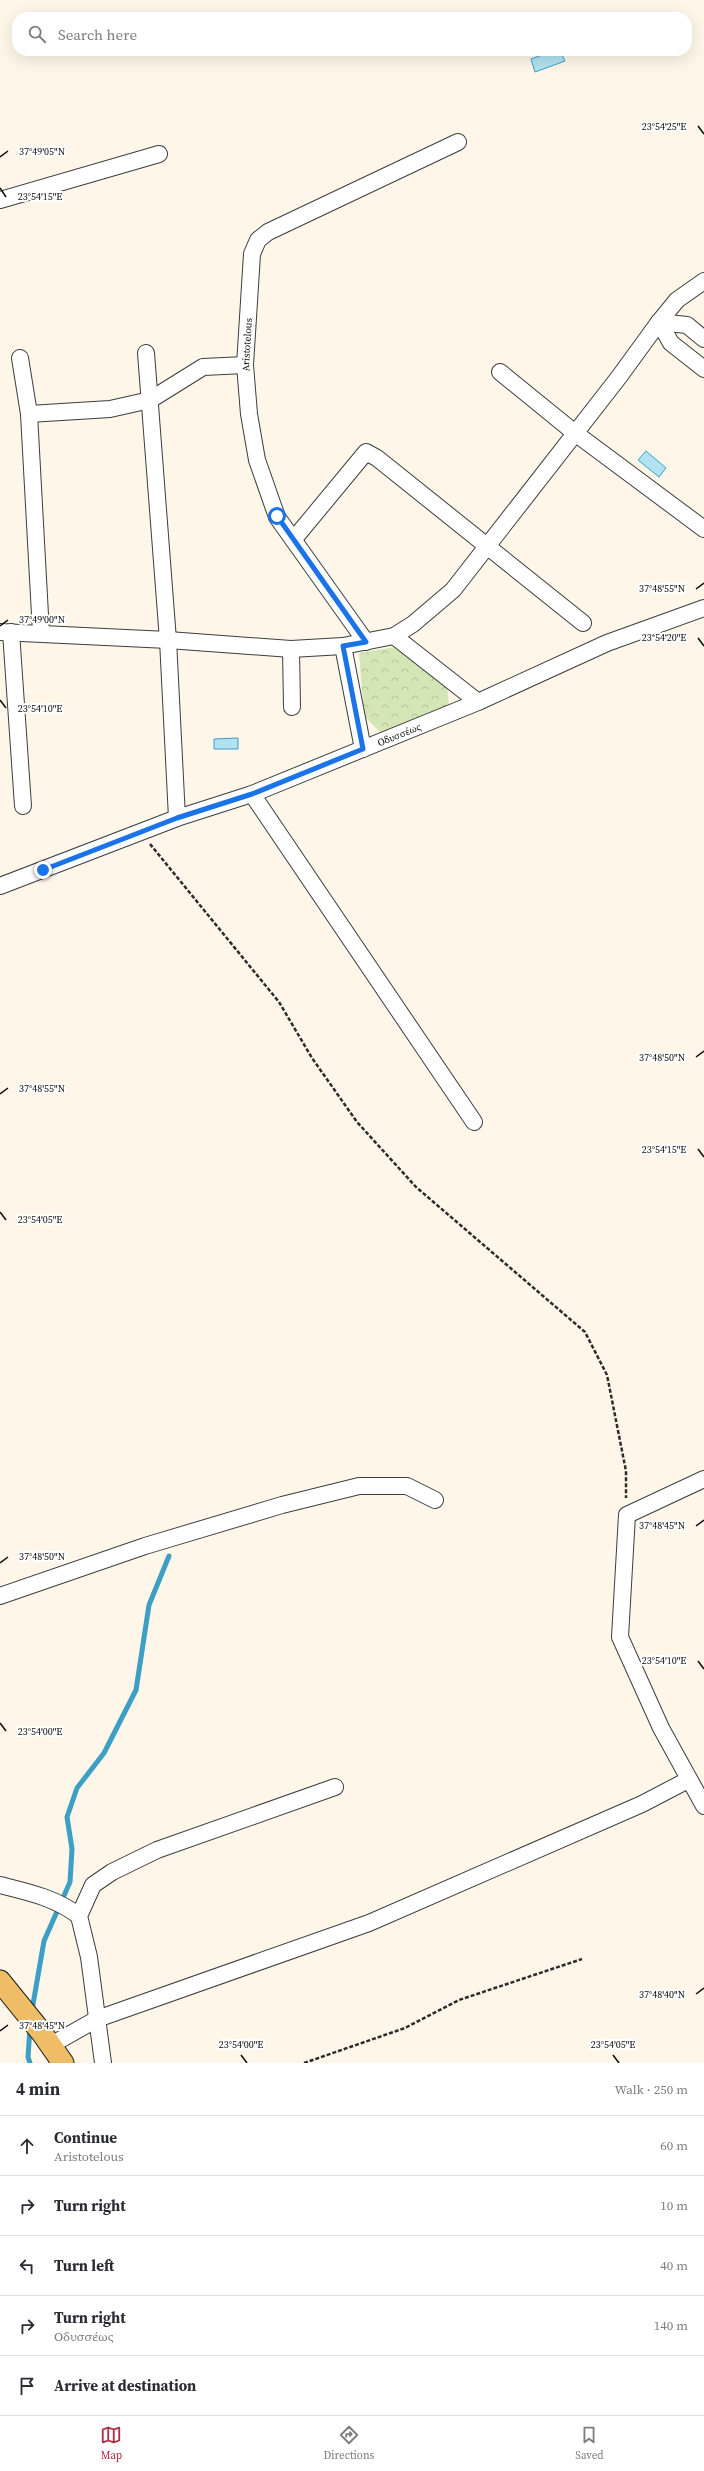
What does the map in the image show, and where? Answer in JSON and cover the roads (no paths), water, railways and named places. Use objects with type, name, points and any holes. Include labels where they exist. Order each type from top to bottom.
[{"type":"main road","points":[[0,1981],[63,2063]]},
{"type":"street","name":"Aristotelous","points":[[366,642],[277,516],[257,460],[249,414],[245,365],[252,254],[258,240],[268,232],[458,142]]},
{"type":"street","points":[[0,200],[159,154]]},
{"type":"street","points":[[23,806],[6,632],[168,640],[291,649],[343,646],[394,636],[413,624],[453,590],[659,322],[677,300],[704,281]]},
{"type":"street","points":[[659,322],[687,325],[704,339]]},
{"type":"street","points":[[659,322],[670,342],[704,369]]},
{"type":"street","points":[[146,353],[168,640],[177,818]]},
{"type":"street","points":[[20,358],[29,414],[41,633]]},
{"type":"street","points":[[29,414],[110,409],[150,400],[203,367],[245,365]]},
{"type":"street","points":[[500,372],[575,432],[704,530]]},
{"type":"street","points":[[294,539],[366,452],[377,458],[488,545],[583,623]]},
{"type":"street","name":"Οδυσσέως","points":[[0,886],[177,818],[252,794],[478,702],[607,643],[704,608]]},
{"type":"street","points":[[394,636],[478,702]]},
{"type":"street","points":[[343,646],[363,749]]},
{"type":"street","points":[[291,649],[292,707]]},
{"type":"street","points":[[252,794],[474,1122]]},
{"type":"street","points":[[704,1479],[627,1515],[620,1637],[661,1728],[688,1780],[704,1806]]},
{"type":"street","points":[[0,1596],[145,1546],[282,1505],[359,1486],[407,1486],[435,1500]]},
{"type":"street","points":[[46,2039],[97,2019],[369,1922],[642,1804],[688,1780]]},
{"type":"street","points":[[74,1911],[93,1884],[112,1872],[157,1850],[335,1787]]},
{"type":"street","points":[[0,1885],[46,1897],[74,1911],[89,1957],[103,2063]]},
{"type":"water","points":[[539,56],[562,56],[565,61],[535,72],[531,59]]},
{"type":"water","points":[[646,451],[666,468],[659,477],[638,460]]},
{"type":"water","points":[[238,738],[238,749],[214,749],[214,739]]},
{"type":"waterway","points":[[32,2010],[44,1941],[70,1882],[72,1849],[67,1817],[77,1788],[104,1753],[136,1690],[149,1605],[169,1556]]},
{"type":"waterway","points":[[30,2028],[28,2057],[30,2063]]}]
